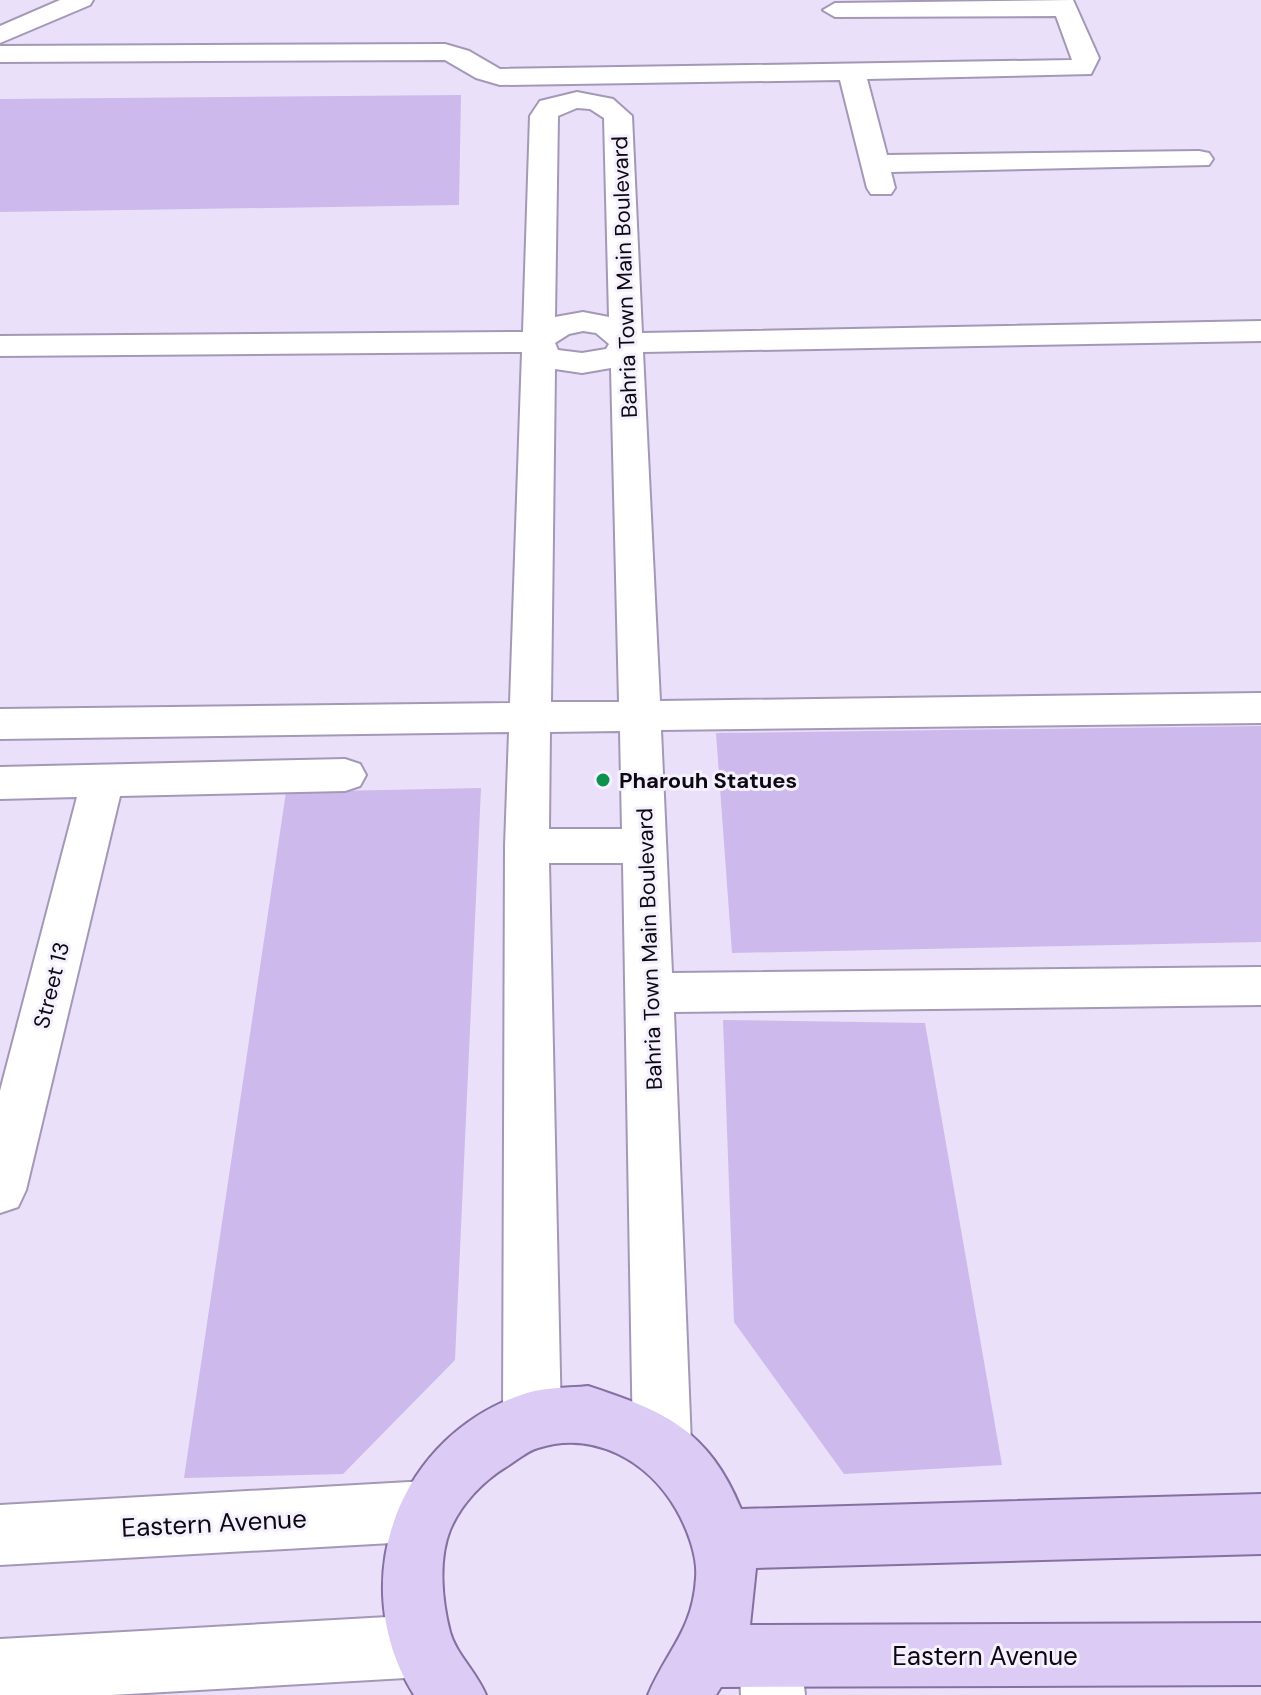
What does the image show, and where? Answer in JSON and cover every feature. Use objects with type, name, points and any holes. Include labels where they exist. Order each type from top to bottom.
[{"type":"main road","points":[[442,1681],[412,1602],[414,1555],[427,1511],[454,1470],[489,1439],[532,1420],[577,1414],[621,1422],[662,1444],[689,1469],[710,1501],[723,1539],[726,1598],[694,1675]]},
{"type":"main road","points":[[723,1539],[1261,1524]]},
{"type":"main road","name":"Eastern Avenue","points":[[694,1675],[772,1677],[1261,1654]]},
{"type":"street","points":[[4,32],[81,0]]},
{"type":"street","points":[[0,54],[445,52],[457,53],[482,73],[500,77],[852,74],[1082,68],[1086,58],[1063,4],[835,10]]},
{"type":"street","points":[[852,74],[878,176],[1199,159]]},
{"type":"street","name":"Bahria Town Main Boulevard","points":[[532,1420],[528,719],[544,116],[550,107],[581,100],[611,107],[618,116],[643,719],[662,1444]]},
{"type":"street","points":[[0,346],[538,342],[545,356],[568,364],[594,364],[618,356],[626,343],[1261,331]]},
{"type":"street","points":[[0,724],[643,719],[1261,708]]},
{"type":"street","points":[[0,783],[345,775]]},
{"type":"street","name":"Street 13","points":[[0,1190],[102,781]]},
{"type":"street","points":[[527,846],[644,846]]},
{"type":"street","points":[[652,993],[1261,986]]},
{"type":"street","name":"Eastern Avenue","points":[[0,1535],[427,1511]]},
{"type":"street","points":[[0,1670],[442,1681]]},
{"type":"shaded area","points":[[461,95],[459,205],[0,212],[0,99]]},
{"type":"shaded area","points":[[1261,726],[1261,942],[732,953],[716,733]]},
{"type":"shaded area","points":[[481,788],[455,1360],[343,1474],[184,1478],[286,792]]},
{"type":"shaded area","points":[[723,1020],[925,1023],[1002,1465],[844,1474],[734,1322]]},
{"type":"place","name":"Pharouh Statues","points":[[603,780]]}]
